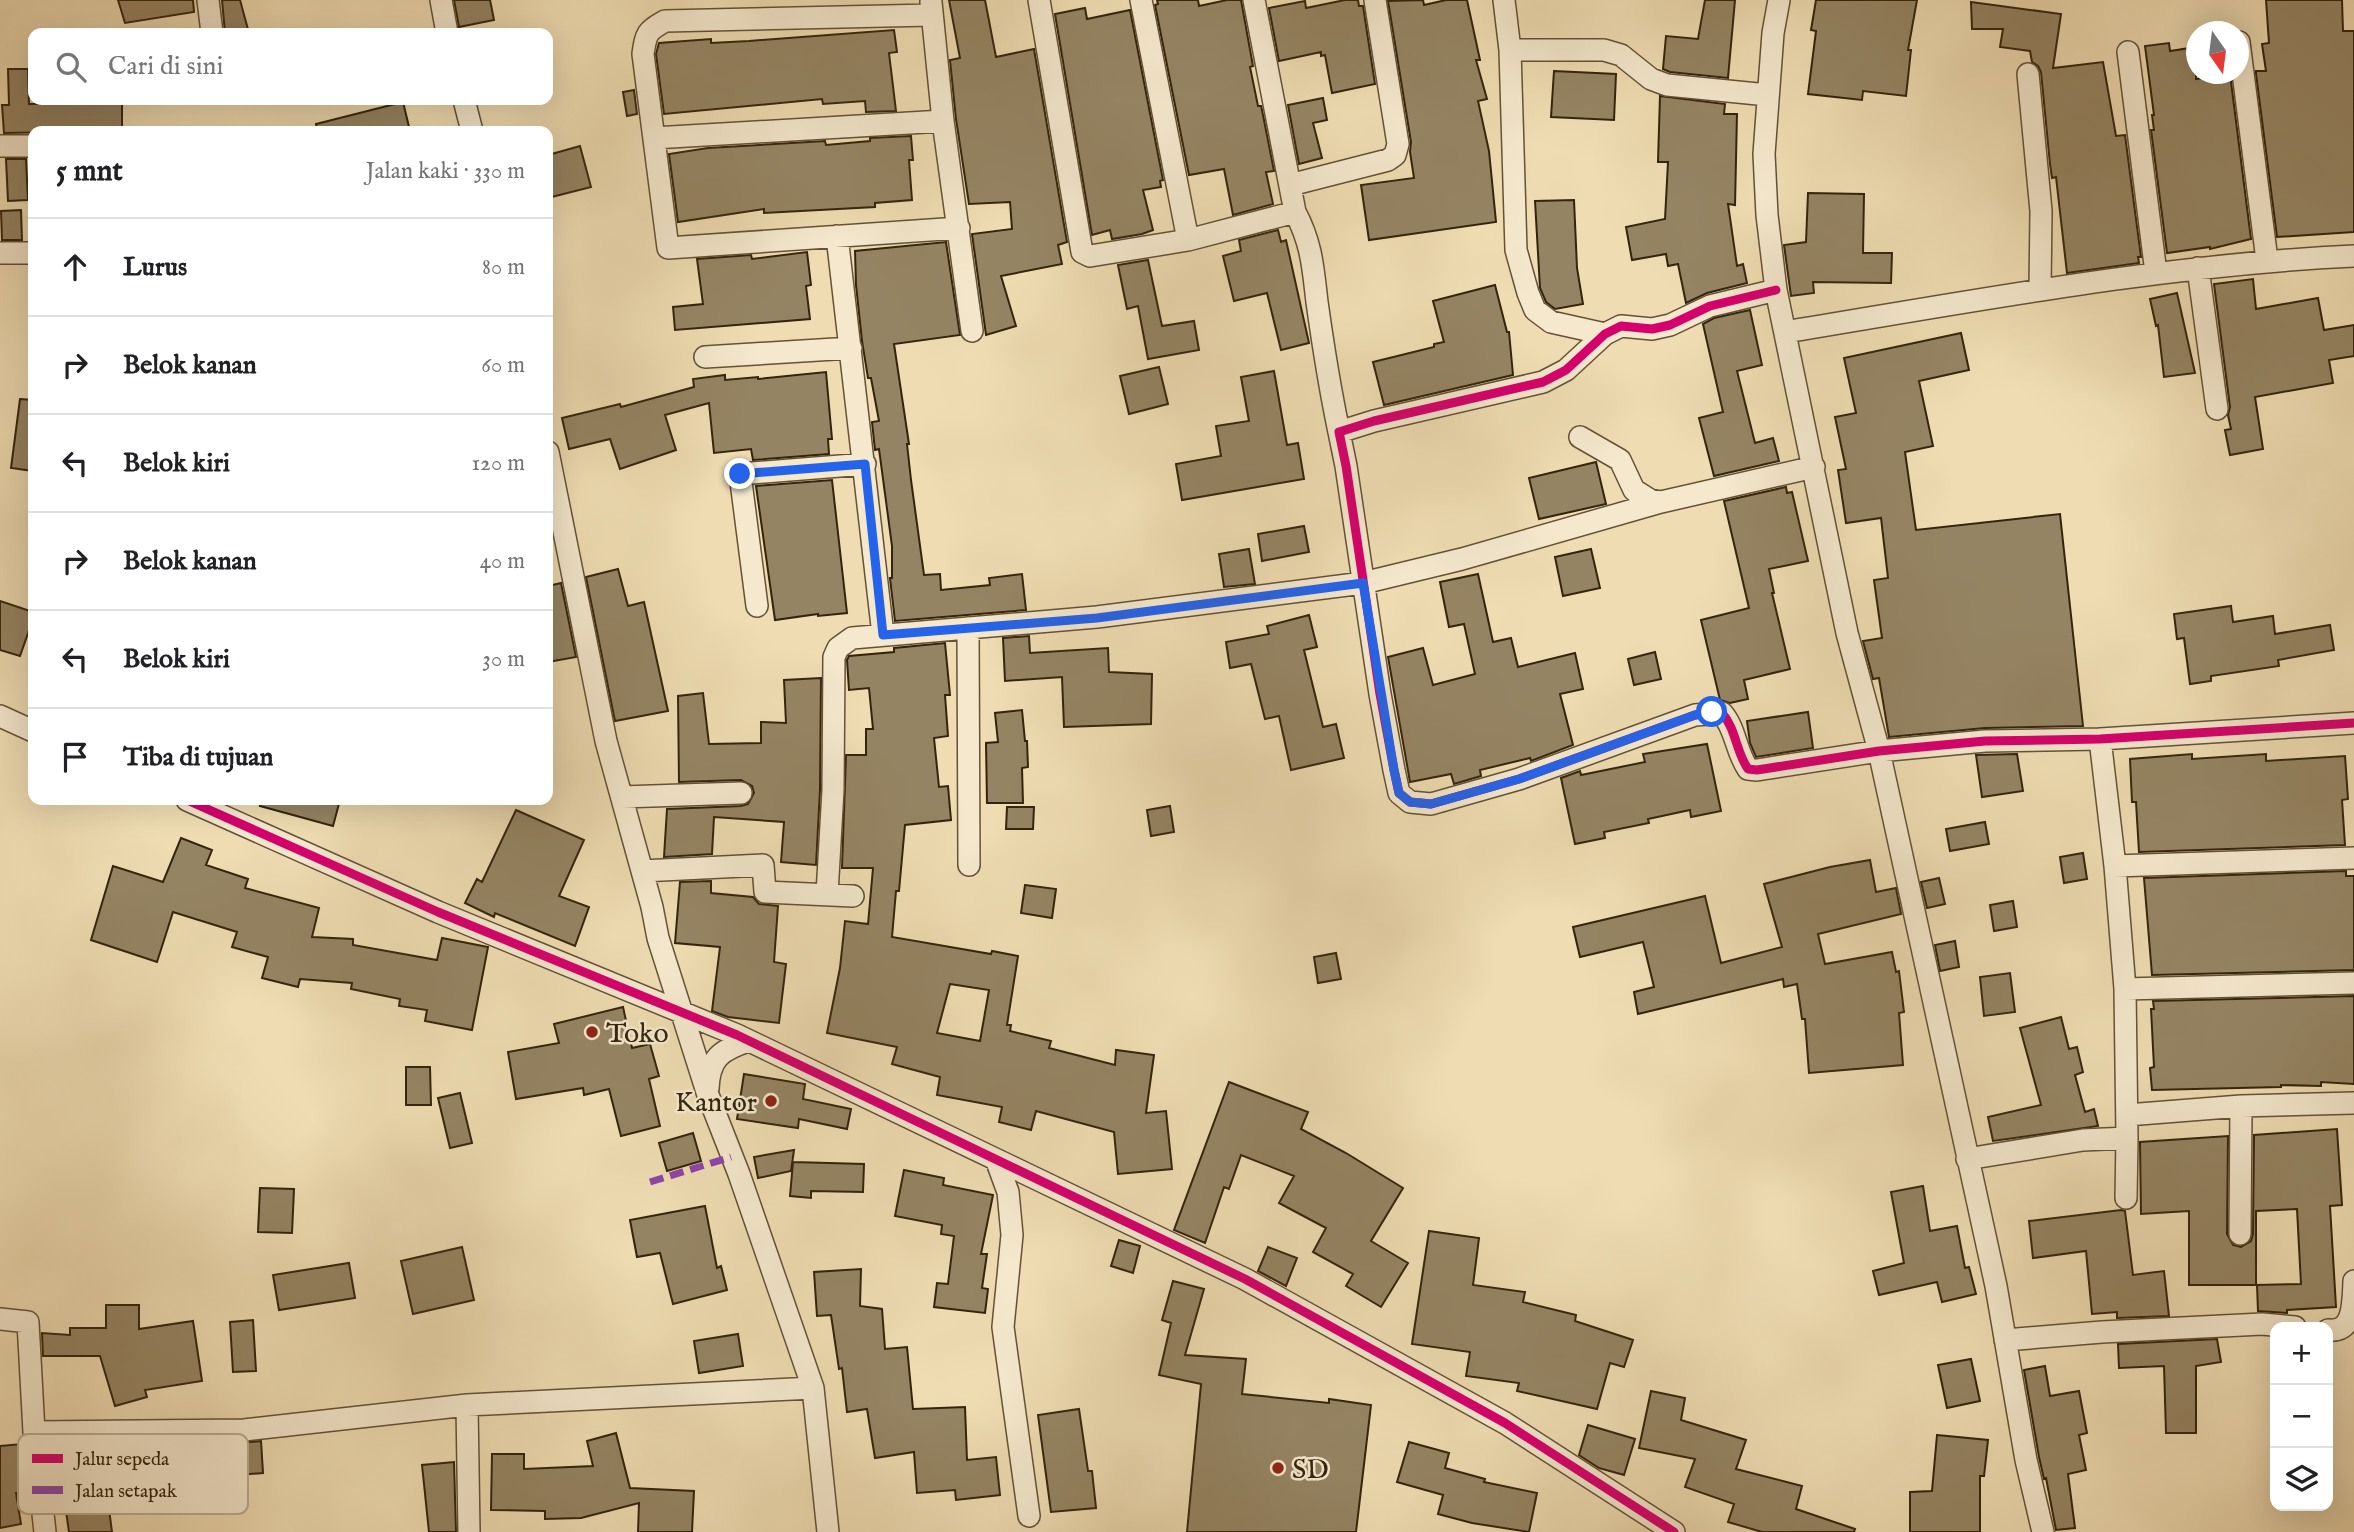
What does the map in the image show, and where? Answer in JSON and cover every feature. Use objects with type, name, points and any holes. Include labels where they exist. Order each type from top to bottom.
[{"type":"street","points":[[208,0],[211,28]]},
{"type":"street","points":[[441,0],[446,28]]},
{"type":"street","points":[[1039,0],[1082,252],[1090,256],[1188,240],[1296,212]]},
{"type":"street","points":[[1141,0],[1188,240]]},
{"type":"street","points":[[1254,0],[1290,186],[1296,212],[1307,235],[1314,262],[1317,301],[1394,770],[1399,793],[1410,802],[1431,804],[1519,779],[1622,740],[1695,715],[1712,712],[1722,713],[1728,720],[1742,761],[1748,768],[1758,771],[1879,751],[1985,741],[2100,739],[2354,723]]},
{"type":"street","points":[[1290,186],[1388,160],[1395,155],[1398,144],[1375,0]]},
{"type":"street","points":[[1504,0],[1510,50],[1516,250],[1528,292],[1535,310],[1551,322],[1605,334]]},
{"type":"street","points":[[1779,0],[1773,33],[1764,154],[1767,215],[1776,290],[1847,633],[1879,751],[1996,1286],[2026,1460],[2043,1532]]},
{"type":"street","points":[[959,228],[668,248],[643,54],[645,37],[650,30],[665,21],[931,7],[943,121],[959,228],[972,331]]},
{"type":"street","points":[[1510,50],[1604,50],[1621,55],[1651,79],[1667,85],[1768,95]]},
{"type":"street","points":[[2128,52],[2156,273]]},
{"type":"street","points":[[2028,74],[2041,211],[2040,290]]},
{"type":"street","points":[[2244,84],[2267,260]]},
{"type":"street","points":[[465,105],[471,126]]},
{"type":"street","points":[[654,138],[943,121]]},
{"type":"street","points":[[0,145],[28,146]]},
{"type":"street","points":[[837,236],[883,635]]},
{"type":"street","points":[[0,253],[28,253]]},
{"type":"street","points":[[1785,332],[2156,273],[2267,260],[2354,256]]},
{"type":"street","points":[[2198,268],[2217,409]]},
{"type":"street","points":[[1339,432],[1374,421],[1543,382],[1566,370],[1605,334],[1621,326],[1652,329],[1670,325],[1710,306],[1776,290]]},
{"type":"street","points":[[705,357],[851,348]]},
{"type":"street","points":[[1580,437],[1620,460],[1634,490],[1650,500],[1661,502]]},
{"type":"street","points":[[757,606],[740,474],[865,464]]},
{"type":"street","points":[[827,894],[833,790],[834,657],[838,648],[852,638],[1097,618],[1363,583],[1462,559],[1661,502],[1814,467]]},
{"type":"street","points":[[553,477],[606,741],[652,907],[657,938],[708,1095],[739,1174],[813,1388],[828,1532]]},
{"type":"street","points":[[968,628],[969,865]]},
{"type":"street","points":[[0,716],[28,729]]},
{"type":"street","points":[[2100,739],[2126,989],[2126,1198]]},
{"type":"street","points":[[622,797],[741,793]]},
{"type":"street","points":[[198,805],[438,912],[748,1041],[1257,1286],[1505,1423],[1674,1532]]},
{"type":"street","points":[[2115,866],[2354,858]]},
{"type":"street","points":[[642,871],[762,865],[765,892],[853,897]]},
{"type":"street","points":[[2126,989],[2354,983]]},
{"type":"street","points":[[708,1095],[708,1083],[715,1060],[729,1047],[748,1041]]},
{"type":"street","points":[[2127,1115],[2241,1105],[2354,1103]]},
{"type":"street","points":[[2240,1234],[2241,1105]]},
{"type":"street","points":[[1967,1159],[2083,1140],[2127,1138]]},
{"type":"street","points":[[997,1162],[1008,1192],[1012,1235],[1003,1327],[1029,1516]]},
{"type":"street","points":[[2333,1330],[2348,1327],[2352,1319],[2354,1281]]},
{"type":"street","points":[[0,1319],[28,1322],[33,1432],[244,1430],[467,1405],[813,1388]]},
{"type":"street","points":[[2006,1340],[2102,1332],[2270,1325]]},
{"type":"street","points":[[467,1405],[469,1532]]},
{"type":"street","points":[[44,1514],[46,1532]]},
{"type":"building","points":[[118,0],[193,0],[194,12],[125,23]]},
{"type":"building","points":[[222,0],[240,0],[248,28],[225,28]]},
{"type":"building","points":[[454,0],[490,0],[494,20],[459,27]]},
{"type":"building","points":[[949,0],[985,0],[996,57],[1034,49],[1067,242],[1058,245],[1062,264],[1001,276],[1016,326],[986,335],[972,234],[1012,229],[1010,202],[969,204],[950,60],[960,58]]},
{"type":"building","points":[[1157,0],[1198,0],[1199,6],[1241,0],[1253,66],[1250,67],[1274,171],[1266,172],[1273,204],[1233,215],[1224,169],[1189,175],[1155,5],[1158,4]]},
{"type":"building","points":[[1358,0],[1359,6],[1363,6],[1375,84],[1332,93],[1325,55],[1321,56],[1321,52],[1279,61],[1269,8],[1305,1],[1306,8]]},
{"type":"building","points":[[1423,0],[1424,5],[1446,0],[1467,0],[1480,60],[1476,60],[1487,99],[1478,101],[1489,151],[1496,222],[1369,240],[1361,185],[1414,178],[1411,142],[1388,1]]},
{"type":"building","points":[[1705,0],[1735,0],[1728,78],[1663,69],[1666,36],[1698,39]]},
{"type":"building","points":[[1816,0],[1917,0],[1908,50],[1911,50],[1906,96],[1863,91],[1862,100],[1808,94],[1816,31],[1811,30]]},
{"type":"building","points":[[2266,0],[2342,0],[2343,31],[2354,31],[2354,232],[2277,237],[2256,74],[2256,71],[2266,71],[2262,44],[2269,43]]},
{"type":"building","points":[[1971,2],[2061,14],[2053,68],[2103,62],[2116,136],[2125,135],[2141,257],[2138,257],[2139,263],[2067,273],[2056,177],[2052,178],[2050,164],[2041,72],[2032,62],[2030,51],[2000,47],[2003,29],[1972,29]]},
{"type":"building","points":[[1085,8],[1087,19],[1130,10],[1163,180],[1160,181],[1161,187],[1143,190],[1153,230],[1142,234],[1112,239],[1110,230],[1092,235],[1055,14]]},
{"type":"building","points":[[894,30],[897,52],[889,53],[896,111],[866,112],[865,101],[823,104],[822,99],[664,114],[656,54],[659,43],[711,39],[711,43],[749,41]]},
{"type":"building","points":[[2169,43],[2170,51],[2186,49],[2186,84],[2231,84],[2251,239],[2210,249],[2167,253],[2151,130],[2154,130],[2154,115],[2145,46]]},
{"type":"building","points":[[8,69],[28,69],[28,105],[122,105],[122,126],[28,126],[28,133],[4,133],[2,105],[9,105]]},
{"type":"building","points":[[1554,71],[1616,74],[1614,120],[1551,117]]},
{"type":"building","points":[[634,90],[637,114],[627,116],[623,92]]},
{"type":"building","points":[[1660,96],[1725,104],[1724,114],[1737,114],[1735,205],[1728,204],[1737,266],[1743,264],[1747,283],[1707,293],[1686,303],[1678,264],[1668,266],[1666,254],[1632,260],[1626,227],[1665,219],[1668,162],[1658,162]]},
{"type":"building","points":[[1323,98],[1327,120],[1313,123],[1322,158],[1299,164],[1288,105]]},
{"type":"building","points":[[391,105],[404,105],[409,126],[316,126]]},
{"type":"building","points":[[911,136],[913,160],[909,160],[912,200],[875,203],[875,207],[764,213],[764,209],[678,222],[669,154],[708,148],[825,141],[826,145],[870,141],[870,138]]},
{"type":"building","points":[[580,146],[591,187],[553,197],[553,154]]},
{"type":"building","points":[[6,159],[26,159],[28,200],[8,201]]},
{"type":"building","points":[[1808,193],[1864,194],[1863,253],[1892,253],[1891,283],[1813,282],[1814,293],[1791,296],[1784,245],[1806,242]]},
{"type":"building","points":[[1574,200],[1577,268],[1583,304],[1555,309],[1546,302],[1540,288],[1535,201]]},
{"type":"building","points":[[21,210],[22,240],[2,240],[1,211]]},
{"type":"building","points":[[1278,230],[1281,242],[1286,240],[1309,343],[1281,350],[1267,293],[1234,301],[1223,256],[1241,251],[1239,240]]},
{"type":"building","points":[[946,242],[960,335],[894,344],[924,575],[940,574],[941,590],[990,585],[989,578],[1022,574],[1026,610],[895,621],[890,578],[892,546],[879,449],[875,450],[872,422],[879,421],[862,341],[855,251]]},
{"type":"building","points":[[807,252],[811,285],[806,286],[810,319],[675,330],[673,307],[703,304],[697,259],[751,255],[752,259]]},
{"type":"building","points":[[1148,260],[1162,326],[1194,321],[1199,350],[1148,359],[1138,306],[1127,309],[1118,265]]},
{"type":"building","points":[[2253,279],[2256,309],[2318,298],[2324,330],[2354,325],[2354,356],[2329,360],[2333,383],[2255,397],[2263,449],[2230,455],[2225,430],[2231,429],[2228,415],[2230,407],[2214,284]]},
{"type":"building","points":[[1495,285],[1509,332],[1513,375],[1384,405],[1373,362],[1434,347],[1434,344],[1444,342],[1433,301]]},
{"type":"building","points":[[2177,293],[2195,373],[2164,377],[2158,325],[2156,326],[2150,299]]},
{"type":"building","points":[[1750,310],[1762,365],[1737,371],[1755,443],[1773,438],[1779,461],[1714,476],[1699,418],[1723,412],[1703,324],[1714,318]]},
{"type":"building","points":[[1961,333],[1969,370],[1919,381],[1933,446],[1905,452],[1916,530],[2060,514],[2083,726],[1985,728],[1889,737],[1879,678],[1873,679],[1863,641],[1882,638],[1874,580],[1888,578],[1881,518],[1846,523],[1838,470],[1846,469],[1835,417],[1856,413],[1844,358]]},
{"type":"building","points":[[1159,367],[1168,404],[1129,414],[1120,376]]},
{"type":"building","points":[[1274,371],[1287,445],[1298,443],[1304,479],[1182,500],[1176,464],[1221,456],[1216,426],[1249,421],[1241,377]]},
{"type":"building","points":[[826,372],[832,439],[828,439],[829,454],[753,460],[751,449],[714,453],[709,403],[665,415],[676,450],[620,469],[610,439],[569,449],[562,418],[620,404],[621,407],[694,387],[693,379],[725,375],[725,380],[758,379]]},
{"type":"building","points":[[20,399],[28,400],[28,470],[11,468]]},
{"type":"building","points":[[1596,462],[1606,504],[1539,519],[1529,478]]},
{"type":"building","points":[[832,480],[847,613],[775,620],[756,486]]},
{"type":"building","points":[[1786,487],[1787,493],[1792,492],[1808,561],[1769,569],[1790,669],[1744,680],[1748,699],[1730,703],[1720,700],[1701,620],[1749,608],[1724,501]]},
{"type":"building","points":[[1304,526],[1309,552],[1262,561],[1258,534]]},
{"type":"building","points":[[1249,549],[1255,584],[1224,587],[1219,554]]},
{"type":"building","points":[[1591,549],[1600,588],[1563,596],[1555,557]]},
{"type":"building","points":[[618,569],[628,606],[644,602],[668,711],[615,721],[586,577]]},
{"type":"building","points":[[1478,574],[1493,642],[1511,638],[1518,667],[1575,653],[1583,689],[1560,694],[1573,745],[1531,761],[1530,758],[1480,770],[1481,776],[1454,784],[1451,774],[1410,782],[1388,657],[1423,648],[1433,685],[1475,674],[1464,624],[1449,627],[1440,582]]},
{"type":"building","points":[[561,583],[576,657],[553,661],[553,585]]},
{"type":"building","points":[[0,601],[28,610],[28,633],[20,656],[0,650]]},
{"type":"building","points":[[2231,606],[2233,622],[2273,616],[2275,634],[2330,625],[2334,650],[2278,660],[2279,666],[2211,676],[2211,681],[2190,684],[2184,638],[2177,639],[2174,614]]},
{"type":"building","points":[[1309,615],[1317,647],[1304,650],[1323,727],[1336,724],[1344,758],[1291,770],[1279,716],[1265,719],[1251,664],[1230,668],[1226,642],[1269,634],[1267,626]]},
{"type":"building","points":[[1029,636],[1030,653],[1108,648],[1109,672],[1152,674],[1151,724],[1064,727],[1062,677],[1005,681],[1003,638]]},
{"type":"building","points":[[945,643],[950,695],[945,695],[948,736],[934,738],[939,787],[948,786],[951,820],[905,825],[892,937],[1018,956],[1007,1025],[1011,1025],[1010,1031],[1051,1041],[1049,1048],[1115,1065],[1116,1050],[1154,1055],[1146,1113],[1166,1111],[1172,1169],[1118,1174],[1114,1132],[1036,1111],[1031,1130],[999,1122],[1002,1107],[937,1095],[940,1077],[892,1064],[897,1047],[827,1033],[840,968],[845,921],[868,924],[873,868],[842,868],[846,755],[866,755],[866,729],[873,729],[869,688],[849,690],[847,660],[849,656],[894,652],[894,648]],"holes":[[[950,984],[989,990],[980,1041],[937,1033]]]},
{"type":"building","points":[[1655,652],[1661,679],[1634,685],[1628,659]]},
{"type":"building","points":[[821,678],[816,865],[781,862],[784,822],[714,817],[712,854],[664,857],[667,809],[741,806],[748,804],[754,793],[752,786],[741,780],[679,782],[678,696],[703,693],[709,744],[761,743],[761,722],[786,723],[784,680]]},
{"type":"building","points":[[1022,710],[1028,767],[1022,768],[1023,803],[987,803],[986,743],[998,742],[995,713]]},
{"type":"building","points":[[1808,712],[1813,748],[1756,757],[1750,743],[1747,721]]},
{"type":"building","points":[[1707,744],[1721,811],[1691,817],[1690,810],[1648,819],[1649,823],[1604,832],[1605,838],[1575,844],[1561,778],[1580,771],[1581,775],[1645,762],[1643,754]]},
{"type":"building","points":[[2017,754],[2023,791],[1982,797],[1976,755]]},
{"type":"building","points":[[2192,754],[2192,759],[2266,754],[2266,761],[2345,756],[2348,799],[2342,800],[2345,845],[2139,852],[2136,802],[2132,802],[2130,759]]},
{"type":"building","points":[[260,805],[339,805],[333,826]]},
{"type":"building","points":[[1170,806],[1174,832],[1151,836],[1147,810]]},
{"type":"building","points":[[1007,807],[1034,807],[1033,829],[1006,829]]},
{"type":"building","points":[[516,810],[584,840],[559,896],[589,907],[575,946],[495,913],[494,917],[465,903],[477,879],[482,882]]},
{"type":"building","points":[[1985,822],[1989,844],[1950,851],[1946,829]]},
{"type":"building","points":[[181,838],[212,850],[206,865],[248,879],[245,888],[319,908],[312,937],[353,939],[353,945],[437,960],[442,938],[488,947],[472,1030],[425,1021],[427,1010],[399,1006],[400,999],[351,989],[352,983],[300,979],[298,987],[262,978],[268,957],[232,947],[237,932],[173,912],[157,962],[91,940],[113,866],[163,882]]},
{"type":"building","points":[[2083,853],[2087,879],[2064,883],[2060,857]]},
{"type":"building","points":[[1870,860],[1876,892],[1896,888],[1901,914],[1818,934],[1825,964],[1892,952],[1896,972],[1899,971],[1904,1012],[1899,1013],[1903,1065],[1809,1073],[1805,1019],[1802,1019],[1797,984],[1784,987],[1783,979],[1638,1014],[1634,992],[1654,987],[1643,942],[1580,957],[1573,927],[1705,896],[1721,963],[1782,947],[1764,884]]},
{"type":"building","points":[[2346,871],[2346,876],[2354,876],[2354,970],[2152,975],[2144,878]]},
{"type":"building","points":[[1939,878],[1945,904],[1927,908],[1921,882]]},
{"type":"building","points":[[711,881],[711,893],[753,897],[759,904],[778,906],[774,962],[786,964],[779,1023],[728,1017],[712,1011],[720,947],[675,943],[680,882]]},
{"type":"building","points":[[1025,885],[1056,889],[1052,918],[1021,913]]},
{"type":"building","points":[[2013,901],[2017,927],[1994,931],[1990,905]]},
{"type":"building","points":[[1955,941],[1959,967],[1940,971],[1935,945]]},
{"type":"building","points":[[1336,953],[1341,979],[1318,983],[1314,957]]},
{"type":"building","points":[[2010,973],[2015,1012],[1984,1016],[1980,977]]},
{"type":"building","points":[[2354,996],[2354,1084],[2321,1082],[2321,1086],[2152,1090],[2150,1068],[2154,1067],[2151,1009],[2154,1009],[2153,1001]]},
{"type":"building","points":[[623,1007],[632,1048],[650,1044],[659,1076],[649,1079],[660,1126],[621,1136],[609,1089],[584,1095],[583,1088],[516,1099],[508,1052],[559,1043],[554,1024]]},
{"type":"building","points":[[2061,1017],[2069,1049],[2077,1047],[2083,1072],[2075,1075],[2085,1112],[2094,1109],[2098,1126],[1993,1141],[1988,1117],[2041,1105],[2020,1028]]},
{"type":"building","points":[[406,1067],[430,1067],[431,1105],[406,1105]]},
{"type":"building","name":"Kantor","points":[[744,1074],[805,1084],[803,1099],[851,1109],[847,1129],[799,1119],[798,1128],[737,1119]]},
{"type":"building","points":[[1229,1082],[1308,1112],[1301,1129],[1403,1188],[1371,1241],[1408,1263],[1381,1307],[1346,1286],[1353,1274],[1313,1252],[1326,1228],[1279,1203],[1294,1176],[1241,1155],[1229,1189],[1224,1187],[1205,1243],[1174,1230]]},
{"type":"building","points":[[460,1093],[472,1143],[450,1148],[438,1098]]},
{"type":"building","points":[[2337,1129],[2342,1205],[2330,1206],[2336,1307],[2287,1310],[2287,1313],[2258,1311],[2257,1285],[2301,1284],[2297,1209],[2256,1211],[2256,1285],[2189,1285],[2189,1211],[2141,1214],[2140,1142],[2228,1136],[2227,1234],[2233,1245],[2241,1247],[2251,1241],[2253,1234],[2254,1135]]},
{"type":"building","points":[[693,1133],[701,1161],[667,1171],[659,1143]]},
{"type":"building","points":[[794,1150],[791,1171],[758,1178],[754,1157]]},
{"type":"building","points":[[793,1162],[864,1164],[863,1192],[811,1191],[811,1198],[790,1196]]},
{"type":"building","points":[[904,1170],[944,1178],[943,1185],[993,1195],[981,1254],[987,1254],[982,1288],[988,1289],[985,1313],[934,1307],[937,1283],[948,1284],[954,1236],[941,1234],[942,1225],[895,1216]]},
{"type":"building","points":[[1923,1186],[1930,1231],[1957,1226],[1965,1268],[1969,1267],[1976,1294],[1942,1302],[1937,1282],[1879,1295],[1873,1271],[1904,1263],[1891,1192]]},
{"type":"building","points":[[260,1188],[294,1189],[292,1233],[258,1232]]},
{"type":"building","points":[[705,1206],[717,1268],[721,1266],[727,1290],[673,1304],[660,1253],[637,1257],[630,1220]]},
{"type":"building","points":[[2125,1211],[2133,1275],[2164,1271],[2169,1316],[2117,1318],[2117,1312],[2092,1314],[2086,1251],[2033,1258],[2029,1221]]},
{"type":"building","points":[[1429,1231],[1479,1238],[1473,1285],[1525,1292],[1523,1302],[1576,1315],[1575,1321],[1633,1340],[1624,1367],[1610,1363],[1597,1409],[1517,1391],[1519,1383],[1466,1376],[1470,1352],[1412,1344]]},
{"type":"building","points":[[1119,1240],[1140,1246],[1133,1273],[1111,1266]]},
{"type":"building","points":[[462,1247],[474,1300],[413,1314],[401,1261]]},
{"type":"building","points":[[1268,1247],[1297,1258],[1286,1286],[1258,1271]]},
{"type":"building","points":[[349,1263],[355,1298],[279,1310],[273,1275]]},
{"type":"building","points":[[861,1269],[860,1306],[882,1309],[885,1349],[907,1347],[913,1409],[965,1407],[967,1460],[996,1457],[1000,1495],[956,1500],[955,1490],[917,1493],[914,1452],[875,1458],[867,1409],[847,1412],[842,1368],[839,1369],[831,1315],[817,1316],[814,1272]]},
{"type":"building","name":"SD","points":[[1173,1281],[1204,1289],[1185,1355],[1246,1359],[1242,1394],[1329,1403],[1329,1399],[1371,1405],[1356,1532],[1187,1532],[1201,1384],[1159,1375],[1171,1323],[1162,1320]]},
{"type":"building","points":[[106,1305],[139,1305],[139,1329],[193,1321],[202,1381],[145,1390],[147,1397],[115,1406],[100,1356],[43,1356],[42,1333],[70,1335],[70,1328],[106,1328]]},
{"type":"building","points":[[253,1320],[256,1371],[233,1372],[230,1322]]},
{"type":"building","points":[[738,1334],[743,1366],[699,1373],[694,1341]]},
{"type":"building","points":[[2217,1339],[2221,1362],[2196,1366],[2196,1433],[2166,1433],[2164,1366],[2119,1368],[2118,1344]]},
{"type":"building","points":[[1971,1359],[1980,1401],[1947,1408],[1938,1365]]},
{"type":"building","points":[[2045,1366],[2050,1396],[2079,1391],[2087,1433],[2079,1435],[2086,1470],[2068,1474],[2075,1528],[2056,1530],[2039,1457],[2024,1370]]},
{"type":"building","points":[[1651,1391],[1685,1398],[1681,1420],[1746,1440],[1736,1469],[1802,1486],[1796,1509],[1855,1529],[1854,1532],[1762,1532],[1728,1522],[1734,1504],[1685,1487],[1695,1459],[1639,1448]]},
{"type":"building","points":[[1079,1409],[1088,1471],[1092,1471],[1096,1508],[1051,1512],[1038,1415]]},
{"type":"building","points":[[1588,1425],[1635,1439],[1624,1475],[1599,1468],[1579,1455]]},
{"type":"building","points":[[616,1433],[630,1488],[694,1491],[692,1532],[638,1532],[639,1503],[581,1518],[545,1519],[545,1511],[491,1510],[492,1454],[524,1454],[524,1469],[593,1466],[587,1441]]},
{"type":"building","points":[[1937,1435],[1988,1440],[1984,1476],[1980,1476],[1980,1532],[1910,1532],[1910,1492],[1932,1491]]},
{"type":"building","points":[[261,1441],[263,1473],[248,1474],[248,1442]]},
{"type":"building","points":[[1409,1442],[1449,1453],[1445,1468],[1485,1479],[1484,1482],[1537,1493],[1529,1532],[1472,1523],[1438,1514],[1443,1495],[1397,1482]]},
{"type":"building","points":[[18,1444],[16,1493],[21,1524],[0,1528],[0,1446]]},
{"type":"building","points":[[454,1462],[456,1532],[429,1532],[422,1465]]},
{"type":"building","points":[[66,1514],[110,1514],[112,1532],[69,1532]]},
{"type":"marked path","points":[[650,1182],[731,1157]]},
{"type":"cycle path","points":[[1776,290],[1710,306],[1670,325],[1652,329],[1621,326],[1605,334],[1566,370],[1543,382],[1374,421],[1339,432],[1394,770],[1399,793],[1410,802],[1431,804],[1519,779],[1695,715],[1722,713],[1748,769],[1757,770],[1879,751],[1985,741],[2100,739],[2354,723]]},
{"type":"cycle path","points":[[198,805],[438,912],[737,1035],[1245,1279],[1505,1423],[1674,1532]]},
{"type":"place","name":"Toko","points":[[592,1032]]},
{"type":"place","name":"Kantor","points":[[771,1101]]},
{"type":"place","name":"SD","points":[[1278,1468]]},
{"type":"route","points":[[740,474],[865,464],[883,635],[1097,618],[1363,583],[1394,770],[1399,793],[1410,802],[1431,804],[1519,779],[1610,744],[1695,715],[1712,712]]}]
